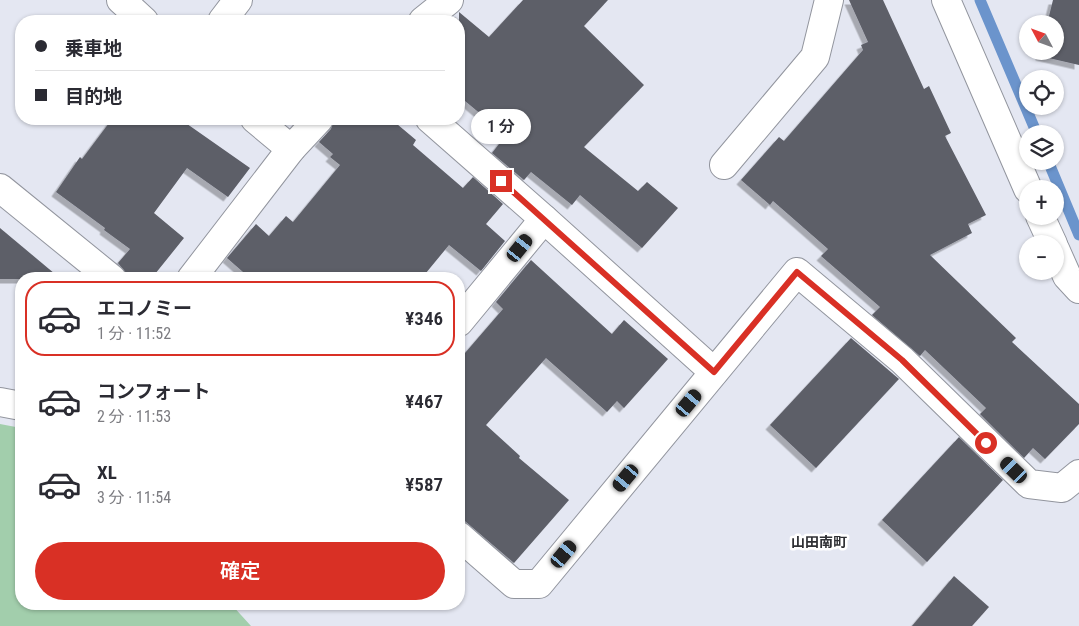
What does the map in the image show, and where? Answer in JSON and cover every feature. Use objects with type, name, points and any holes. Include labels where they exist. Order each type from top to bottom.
[{"type":"street","points":[[122,0],[138,15]]},
{"type":"street","points":[[227,15],[238,0]]},
{"type":"street","points":[[430,15],[449,0]]},
{"type":"street","points":[[724,165],[815,57],[829,0]]},
{"type":"street","points":[[946,0],[1024,180]]},
{"type":"street","points":[[261,125],[291,149]]},
{"type":"street","points":[[199,272],[291,149],[313,125]]},
{"type":"street","points":[[437,125],[714,372]]},
{"type":"street","points":[[0,188],[103,272]]},
{"type":"street","points":[[465,315],[544,219]]},
{"type":"street","points":[[1064,268],[1068,276],[1079,289]]},
{"type":"street","points":[[465,541],[514,584],[539,584],[797,272],[902,360],[1029,484],[1062,488],[1079,474]]},
{"type":"street","points":[[0,402],[15,405]]},
{"type":"green space","points":[[0,424],[15,427],[15,610],[236,610],[251,626],[0,626]]},
{"type":"building","points":[[523,0],[608,0],[584,26],[644,85],[584,147],[638,191],[647,182],[678,208],[642,248],[580,195],[572,205],[531,172],[524,180],[492,153],[506,135],[465,101],[465,17],[489,37]]},
{"type":"building","points":[[849,0],[883,0],[924,89],[929,86],[951,133],[945,136],[986,215],[968,224],[972,233],[930,255],[1016,338],[1012,342],[1079,404],[1079,424],[1045,459],[1033,448],[1024,458],[980,414],[986,408],[925,350],[920,356],[872,315],[880,307],[821,256],[828,249],[773,201],[770,205],[741,180],[779,137],[784,141],[863,50],[861,45],[868,42]]},
{"type":"building","points":[[1053,0],[1079,0],[1079,65],[1057,60],[1064,60],[1064,15],[1049,15]]},
{"type":"building","points":[[108,125],[189,125],[250,168],[228,197],[187,168],[154,213],[184,238],[157,272],[125,272],[118,263],[130,249],[56,192],[80,157],[82,159]]},
{"type":"building","points":[[332,125],[398,125],[416,140],[413,145],[463,188],[473,177],[503,204],[486,224],[505,241],[481,271],[449,245],[427,272],[243,272],[227,258],[256,224],[269,236],[286,216],[293,222],[340,165],[330,157],[333,154],[319,142],[331,129]]},
{"type":"building","points":[[0,228],[53,272],[15,272],[15,279],[0,279]]},
{"type":"building","points":[[531,260],[612,334],[624,320],[668,359],[624,408],[617,401],[607,412],[546,358],[486,425],[520,456],[519,458],[569,500],[514,563],[465,521],[465,353],[503,309],[496,302]]},
{"type":"building","points":[[851,338],[899,379],[816,468],[770,425]]},
{"type":"building","points":[[959,437],[1003,480],[927,562],[882,520]]},
{"type":"building","points":[[954,576],[989,607],[972,626],[912,626]]},
{"type":"waterway","points":[[980,0],[1033,125]]},
{"type":"waterway","points":[[1052,170],[1079,235]]},
{"type":"district","name":"山田南町","points":[[819,542]]},
{"type":"route","points":[[501,181],[714,372],[797,272],[902,360],[986,443]]}]
